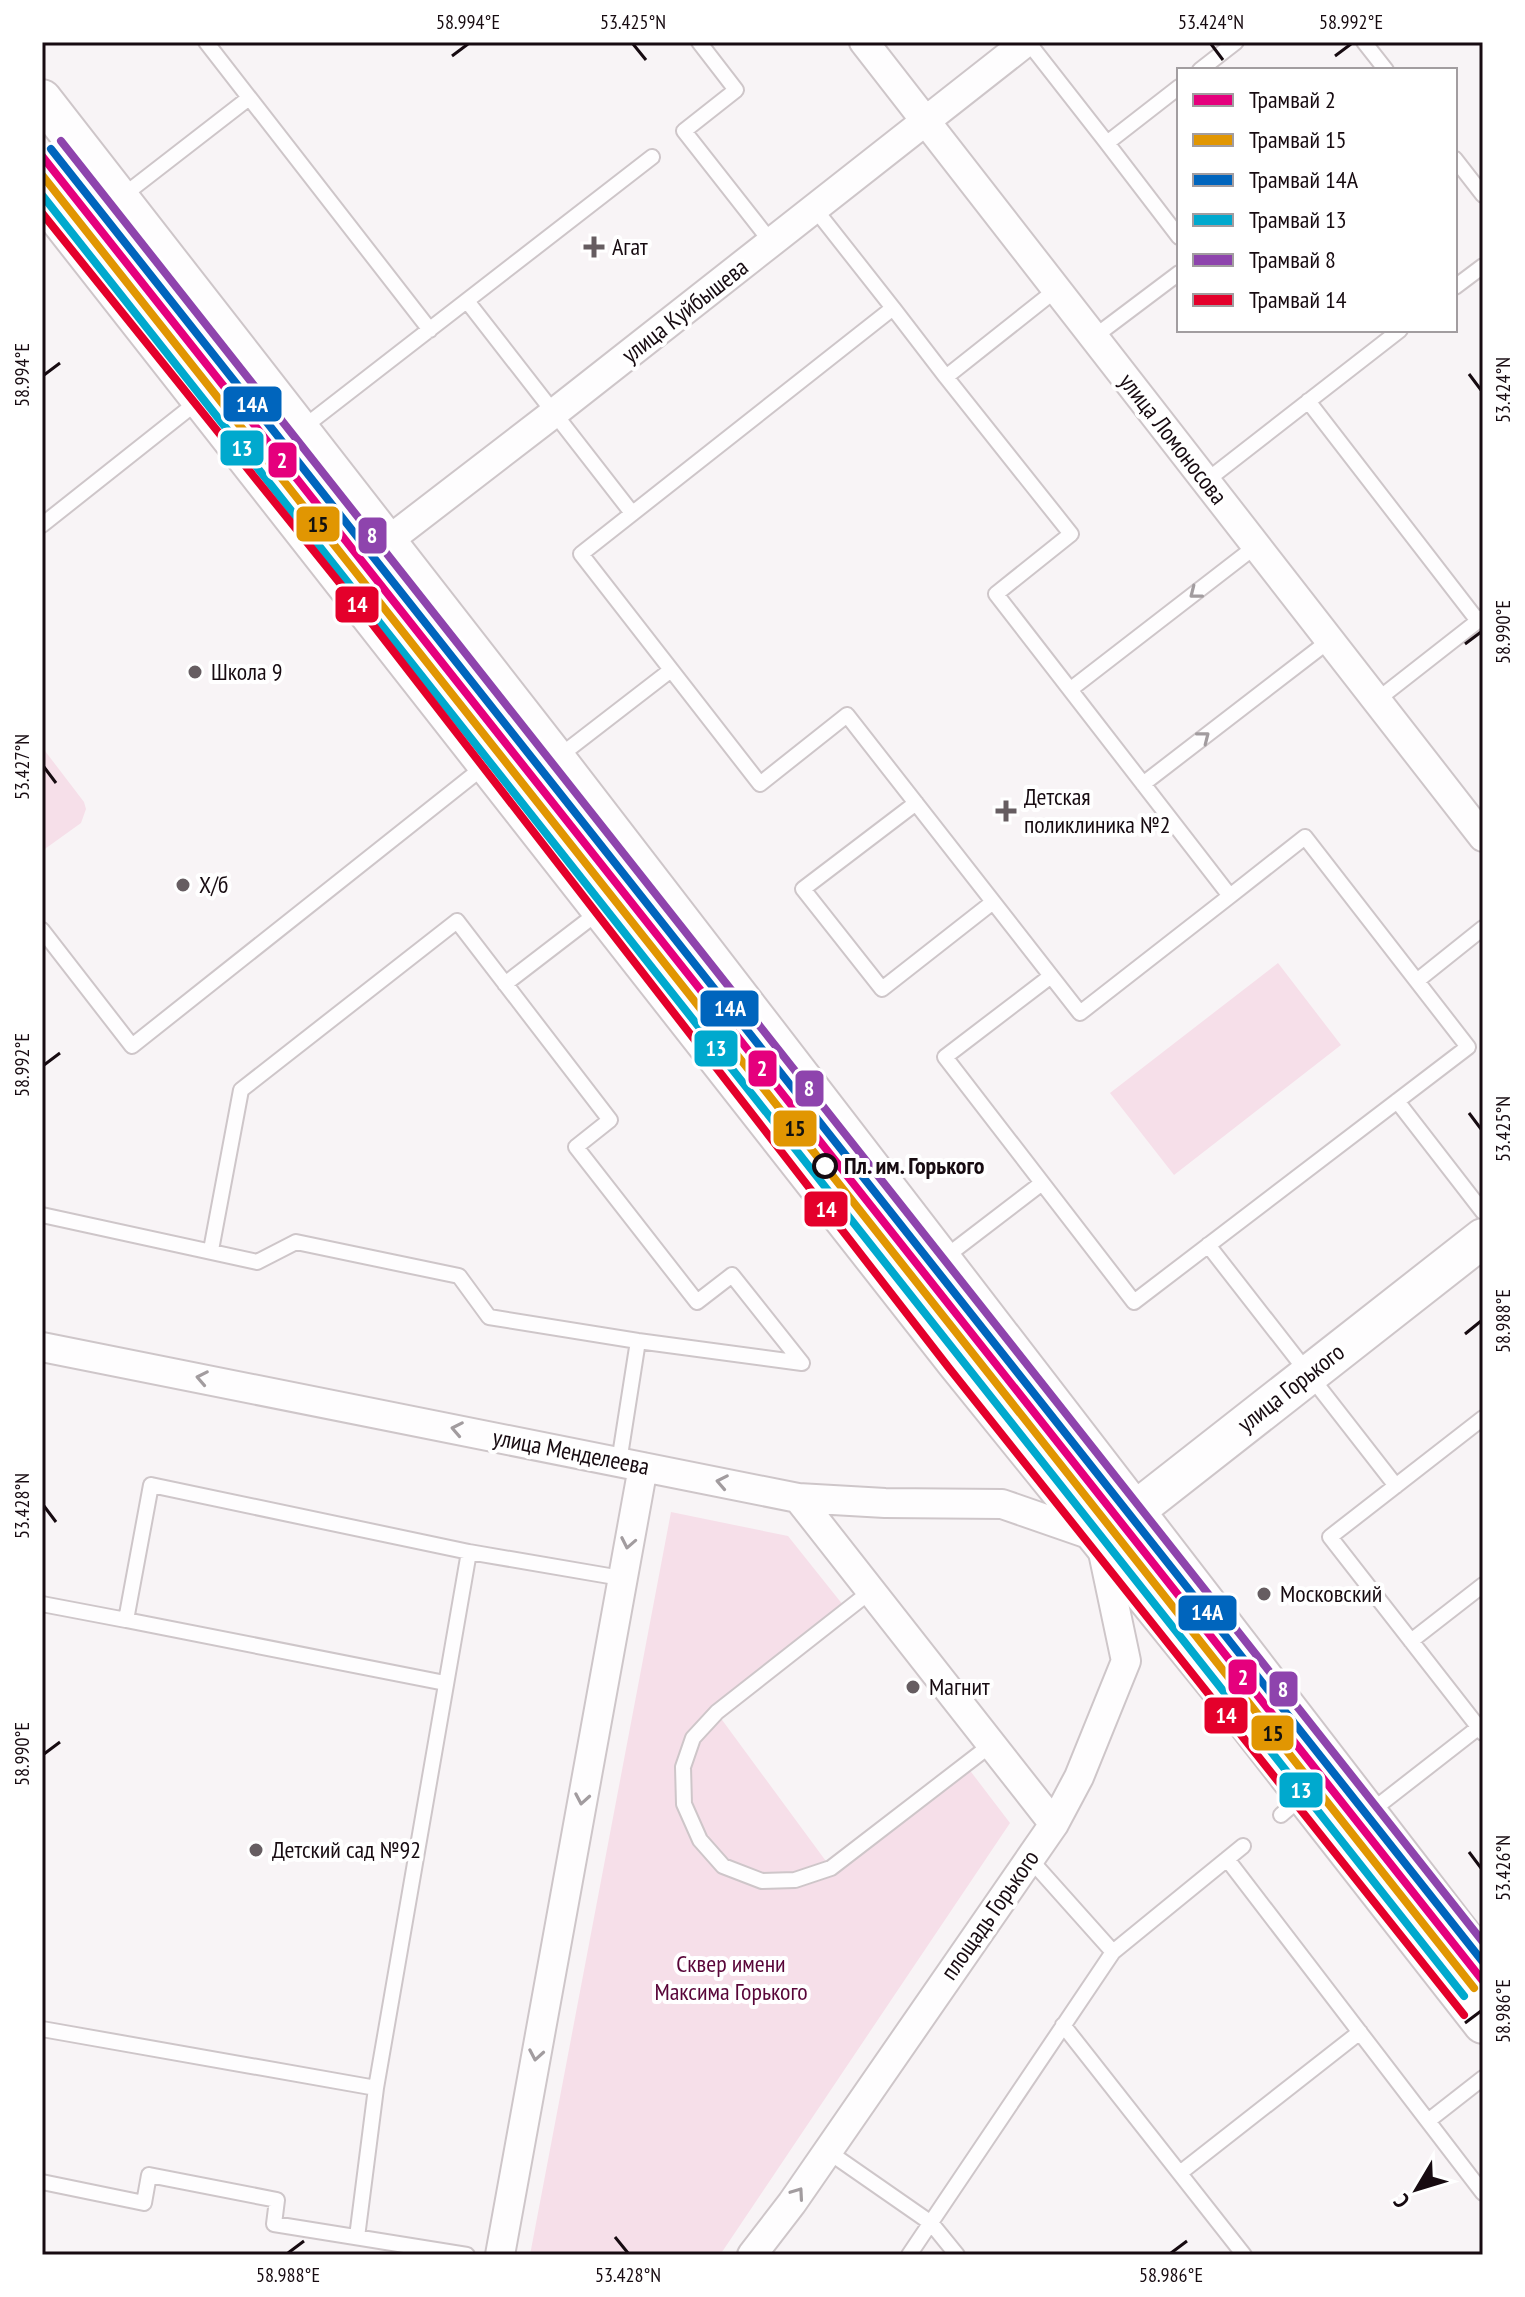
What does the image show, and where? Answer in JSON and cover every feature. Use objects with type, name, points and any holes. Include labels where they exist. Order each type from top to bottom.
[{"type":"main road","points":[[42,99],[556,759],[1483,1963]]},
{"type":"main road","points":[[42,197],[946,1350],[1100,1538],[1292,1805],[1483,2024]]},
{"type":"main road","name":"улица Горького","points":[[1100,1538],[1483,1238]]},
{"type":"street","name":"улица Ломоносова","points":[[864,42],[1483,837]]},
{"type":"street","name":"улица Куйбышева","points":[[341,577],[1027,42]]},
{"type":"street","name":"улица Менделеева","points":[[42,1347],[798,1498],[885,1503],[1002,1504],[1100,1538]]},
{"type":"street","points":[[500,2255],[621,1578],[631,1464]]},
{"type":"street","points":[[798,1498],[1054,1824]]},
{"type":"street","name":"площадь Горького","points":[[752,2255],[792,2203],[1054,1824],[1079,1777],[1126,1661],[1100,1538]]},
{"type":"lane","points":[[206,42],[430,330]]},
{"type":"lane","points":[[699,42],[736,90],[684,131],[772,243]]},
{"type":"lane","points":[[1027,42],[1177,234]]},
{"type":"lane","points":[[1203,68],[1236,42]]},
{"type":"lane","points":[[1364,42],[1384,68]]},
{"type":"lane","points":[[1107,143],[1177,89]]},
{"type":"lane","points":[[120,198],[249,98]]},
{"type":"lane","points":[[300,430],[652,157]]},
{"type":"lane","points":[[1457,162],[1483,195]]},
{"type":"lane","points":[[815,209],[1071,534],[996,594],[1230,896]]},
{"type":"lane","points":[[1457,286],[1483,266]]},
{"type":"lane","points":[[1094,337],[1177,275]]},
{"type":"lane","points":[[946,377],[1057,289]]},
{"type":"lane","points":[[467,301],[632,513]]},
{"type":"lane","points":[[893,308],[581,554],[671,670],[760,784],[847,715],[1080,1013],[1305,837],[1468,1047],[1134,1302],[945,1057],[1051,976]]},
{"type":"lane","points":[[1206,481],[1397,332]]},
{"type":"lane","points":[[42,525],[201,399]]},
{"type":"lane","points":[[1308,401],[1481,619],[1377,700]]},
{"type":"lane","points":[[1071,689],[1256,546]]},
{"type":"lane","points":[[1143,784],[1330,640]]},
{"type":"lane","points":[[556,759],[671,670]]},
{"type":"lane","points":[[42,930],[132,1046],[488,764]]},
{"type":"lane","points":[[916,803],[803,889],[882,989],[993,902]]},
{"type":"lane","points":[[505,984],[602,910]]},
{"type":"lane","points":[[42,1215],[257,1262],[296,1242],[459,1276],[489,1317],[802,1363],[732,1275],[697,1302],[576,1147],[610,1120],[457,921],[241,1090],[211,1250]]},
{"type":"lane","points":[[1418,980],[1483,928]]},
{"type":"lane","points":[[1397,1101],[1483,1212]]},
{"type":"lane","points":[[942,1260],[1042,1183]]},
{"type":"lane","points":[[1208,1245],[1396,1486]]},
{"type":"lane","points":[[631,1464],[638,1341]]},
{"type":"lane","points":[[1368,1814],[1482,1728],[1330,1537],[1483,1418]]},
{"type":"lane","points":[[126,1620],[151,1485],[469,1552],[621,1578]]},
{"type":"lane","points":[[357,2237],[376,2088],[469,1552]]},
{"type":"lane","points":[[1411,1641],[1483,1585]]},
{"type":"lane","points":[[871,1591],[717,1712],[693,1738],[683,1767],[684,1804],[700,1840],[723,1866],[762,1881],[795,1880],[831,1868],[992,1744]]},
{"type":"lane","points":[[42,1604],[445,1683]]},
{"type":"lane","points":[[909,2255],[1113,1952],[1243,1846]]},
{"type":"lane","points":[[1029,1858],[1113,1952]]},
{"type":"lane","points":[[1227,1859],[1483,2193]]},
{"type":"lane","points":[[1063,2025],[1244,2255]]},
{"type":"lane","points":[[42,2029],[376,2088]]},
{"type":"lane","points":[[1180,2173],[1360,2032]]},
{"type":"lane","points":[[1428,2121],[1483,2078]]},
{"type":"lane","points":[[836,2157],[931,2223],[957,2255]]},
{"type":"lane","points":[[42,2182],[144,2203],[149,2175],[277,2200],[274,2224],[467,2255]]},
{"type":"green space","points":[[42,747],[84,802],[86,809],[81,823],[42,851]]},
{"type":"green space","points":[[1278,963],[1341,1045],[1174,1175],[1110,1093]]},
{"type":"green space","name":"Сквер имени Максима Горького","points":[[671,1512],[788,1536],[847,1610],[717,1713],[831,1868],[965,1764],[1010,1823],[720,2255],[530,2255]]},
{"type":"tram line","name":"8","points":[[61,141],[1483,1942]]},
{"type":"tram line","name":"14А","points":[[51,149],[1483,1962]]},
{"type":"tram line","name":"2","points":[[42,156],[1483,1981]]},
{"type":"tram line","name":"15","points":[[42,175],[1474,1988]]},
{"type":"tram line","name":"13","points":[[42,195],[1464,1996]]},
{"type":"tram line","name":"14","points":[[42,213],[363,612],[949,1368],[1464,2015]]},
{"type":"place","name":"Агат","points":[[594,247]]},
{"type":"place","name":"Школа 9","points":[[195,672]]},
{"type":"place","name":"Детская поликлиника №2","points":[[1006,811]]},
{"type":"place","name":"Х/б","points":[[183,885]]},
{"type":"place","name":"Пл. им. Горького","points":[[825,1166]]},
{"type":"place","name":"Московский","points":[[1264,1594]]},
{"type":"place","name":"Магнит","points":[[913,1687]]},
{"type":"place","name":"Детский сад №92","points":[[256,1850]]}]
